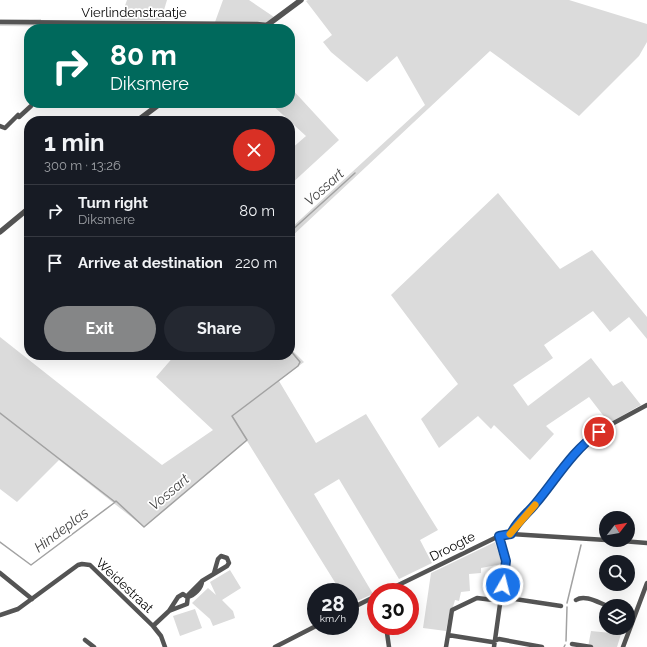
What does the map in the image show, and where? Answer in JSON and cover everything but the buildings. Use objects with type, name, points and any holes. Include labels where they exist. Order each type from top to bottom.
[{"type":"street","points":[[268,24],[302,0]]},
{"type":"street","name":"Vierlindenstraatje","points":[[0,22],[250,24]]},
{"type":"street","points":[[0,126],[5,128],[18,115],[19,116],[29,108]]},
{"type":"street","points":[[144,116],[155,108]]},
{"type":"street","points":[[0,232],[24,212]]},
{"type":"street","points":[[511,534],[516,525],[535,505],[584,444],[610,425],[647,404]]},
{"type":"street","name":"Droogte","points":[[402,583],[499,536],[511,534],[599,540]]},
{"type":"street","points":[[494,647],[506,561],[499,536]]},
{"type":"street","points":[[635,542],[647,543]]},
{"type":"street","name":"Weidestraat","points":[[0,615],[12,612],[78,566],[86,564],[90,565],[153,626],[161,636],[165,647]]},
{"type":"street","points":[[0,573],[32,599]]},
{"type":"street","points":[[153,626],[170,611],[180,594],[187,597],[193,595],[201,586],[202,581],[214,573]]},
{"type":"street","points":[[635,613],[647,584]]},
{"type":"street","points":[[170,611],[187,604],[189,598],[187,597]]},
{"type":"street","points":[[446,647],[452,610],[477,598],[501,599],[561,606]]},
{"type":"street","points":[[576,600],[585,598],[599,603]]},
{"type":"street","points":[[274,647],[307,630]]},
{"type":"street","points":[[387,635],[389,647]]},
{"type":"street","points":[[448,635],[492,642],[496,640],[542,647]]},
{"type":"street","points":[[623,647],[627,635]]},
{"type":"street","points":[[85,640],[94,647]]},
{"type":"street","points":[[572,644],[591,647]]},
{"type":"shaded area","points":[[127,0],[167,0],[161,20],[120,20]]},
{"type":"shaded area","points":[[223,0],[249,0],[274,17],[266,23],[215,22]]},
{"type":"shaded area","points":[[569,0],[647,24],[647,42],[639,56],[579,116],[490,51],[295,233],[295,224],[425,105],[397,56],[367,82],[331,52],[323,42],[332,35],[306,1]]},
{"type":"shaded area","points":[[0,19],[41,19],[41,24],[24,24],[24,26],[0,26]]},
{"type":"shaded area","points":[[295,92],[339,140],[295,180],[295,146],[306,136],[295,126],[295,116],[284,116],[275,108],[295,108]]},
{"type":"shaded area","points":[[498,193],[560,269],[592,250],[647,317],[647,339],[629,317],[610,332],[593,311],[544,345],[553,358],[513,385],[528,406],[591,358],[613,386],[622,381],[641,405],[609,423],[589,397],[546,426],[554,434],[530,460],[494,425],[491,429],[478,416],[439,448],[421,419],[458,384],[391,295]]},
{"type":"shaded area","points":[[0,337],[24,356],[24,360],[29,360],[162,465],[213,430],[156,377],[171,360],[295,360],[295,353],[304,362],[279,381],[316,443],[366,414],[438,530],[420,540],[432,563],[399,579],[339,479],[314,494],[367,584],[367,597],[359,600],[359,583],[335,583],[247,441],[144,527],[59,460],[17,502],[0,489]]},
{"type":"shaded area","points":[[495,542],[502,564],[481,568],[481,573],[469,574],[470,591],[461,592],[459,601],[455,600],[453,607],[450,610],[446,631],[423,628],[431,573]]},
{"type":"shaded area","points":[[230,570],[241,588],[222,600],[233,611],[235,618],[213,626],[210,619],[192,603],[208,588],[216,595],[210,582]]},
{"type":"shaded area","points":[[195,609],[202,628],[180,636],[173,616]]},
{"type":"shaded area","points":[[591,631],[599,632],[599,635],[621,635],[617,647],[588,647]]},
{"type":"waterway","name":"Vossart","points":[[295,227],[355,173]]},
{"type":"waterway","name":"Vossart","points":[[0,413],[115,502],[116,501],[144,527],[247,440],[232,416],[298,366],[300,362],[295,356]]},
{"type":"waterway","name":"Hindeplas","points":[[0,542],[31,565],[114,503]]},
{"type":"waterway","points":[[567,603],[581,545]]},
{"type":"waterway","points":[[566,641],[567,607]]},
{"type":"slow traffic","points":[[510,534],[516,525],[535,505]]},
{"type":"route","points":[[503,585],[506,561],[499,536],[511,534],[516,525],[535,505],[584,444],[599,432]]}]
